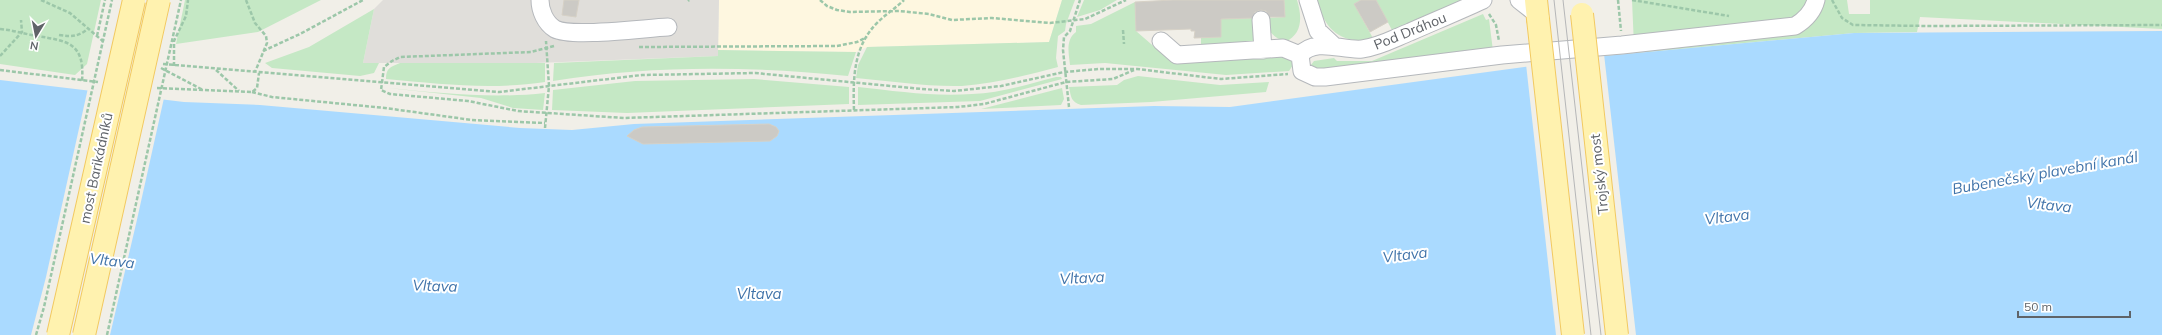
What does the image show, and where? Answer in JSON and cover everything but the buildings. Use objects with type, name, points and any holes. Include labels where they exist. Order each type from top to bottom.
[{"type":"main road","name":"most Barikádníků","points":[[58,335],[67,302],[134,0]]},
{"type":"main road","name":"most Barikádníků","points":[[84,335],[159,0]]},
{"type":"main road","name":"Trojský most","points":[[1581,7],[1617,335]]},
{"type":"main road","points":[[1537,11],[1573,335]]},
{"type":"lane","points":[[540,0],[540,11],[554,28],[572,33],[668,27]]},
{"type":"lane","points":[[1308,0],[1318,31],[1334,46]]},
{"type":"lane","points":[[1519,0],[1537,11]]},
{"type":"lane","points":[[1161,41],[1177,55],[1283,48],[1315,77],[1324,77],[1502,55],[1622,45],[1795,26],[1805,20],[1814,7],[1816,0]]},
{"type":"lane","name":"Pod Dráhou","points":[[1301,63],[1304,50],[1314,46],[1334,46],[1361,49],[1380,45],[1485,5]]},
{"type":"lane","points":[[1261,20],[1263,50]]},
{"type":"path","points":[[97,36],[105,0]]},
{"type":"path","points":[[36,335],[44,307],[112,0]]},
{"type":"path","points":[[107,335],[122,277],[181,0]]},
{"type":"path","points":[[174,66],[174,41],[186,16],[188,0]]},
{"type":"path","points":[[246,0],[255,23],[266,36],[267,43],[255,72]]},
{"type":"path","points":[[263,51],[300,34],[363,0]]},
{"type":"path","points":[[820,0],[827,6],[837,10],[916,12],[952,20],[992,18],[1050,23],[1071,22],[1097,15],[1126,0]]},
{"type":"path","points":[[854,110],[853,82],[857,58],[867,37],[877,23],[893,11],[904,0]]},
{"type":"path","points":[[1069,107],[1064,72],[1064,37],[1070,31],[1071,22],[1080,0]]},
{"type":"path","points":[[1618,0],[1622,45]]},
{"type":"path","points":[[1632,0],[1733,17]]},
{"type":"path","points":[[1832,0],[1842,18],[1853,25],[2162,25]]},
{"type":"path","points":[[1485,5],[1496,25],[1502,55]]},
{"type":"path","points":[[0,56],[22,32],[21,20]]},
{"type":"path","points":[[59,35],[73,37],[80,35],[89,28]]},
{"type":"path","points":[[0,29],[57,39],[73,46],[81,58],[82,81]]},
{"type":"path","points":[[1123,30],[1124,44]]},
{"type":"path","points":[[637,46],[836,46],[847,45],[867,37]]},
{"type":"path","points":[[559,46],[547,47],[531,52],[400,57],[384,67],[380,83],[381,90],[390,94],[468,101],[508,110],[624,118],[958,107],[984,104],[1066,82],[1113,79],[1137,69]]},
{"type":"path","points":[[545,128],[549,86],[548,54]]},
{"type":"path","points":[[240,92],[216,69],[499,92],[642,75],[755,73],[954,91],[1001,86],[1064,72],[1099,69],[1137,69],[1221,80],[1268,77],[1301,63]]},
{"type":"path","points":[[155,66],[203,90]]},
{"type":"path","points":[[0,70],[105,83]]},
{"type":"path","points":[[252,92],[257,88],[259,73]]},
{"type":"path","points":[[149,88],[252,92],[272,97],[378,107],[472,120],[545,123]]},
{"type":"shaded area","points":[[383,0],[719,0],[718,56],[536,63],[363,63],[374,9]]},
{"type":"shaded area","points":[[719,0],[1062,0],[1049,42],[867,47],[856,52],[718,50]]},
{"type":"green space","points":[[0,0],[101,0],[87,64],[75,75],[0,64]]},
{"type":"green space","points":[[185,0],[321,0],[258,32],[176,44]]},
{"type":"green space","points":[[1062,0],[1075,0],[1065,31],[1058,36],[1056,58],[1058,67],[999,81],[962,86],[922,85],[856,78],[858,65],[867,47],[1049,42]]},
{"type":"green space","points":[[1084,0],[1117,0],[1100,10],[1077,17]]},
{"type":"green space","points":[[1284,0],[1297,0],[1300,12],[1300,24],[1298,29],[1291,39],[1285,42],[1271,33],[1262,18],[1285,17]]},
{"type":"green space","points":[[1317,0],[1361,0],[1354,4],[1374,40],[1352,40],[1336,33],[1325,20],[1320,11]]},
{"type":"green space","points":[[1376,0],[1466,0],[1393,32]]},
{"type":"green space","points":[[1632,0],[1847,0],[1849,14],[1870,14],[1870,0],[2162,0],[2162,29],[1920,17],[1917,32],[1854,33],[1604,56],[1604,50],[1634,46]]},
{"type":"green space","points":[[1135,2],[1136,31],[1166,57],[1287,55],[1292,59],[1293,65],[1289,71],[1226,75],[1105,63],[1070,65],[1069,43],[1070,39],[1076,32],[1076,26],[1091,24]]},
{"type":"green space","points":[[374,9],[363,63],[379,63],[374,73],[360,76],[272,68],[265,63],[309,47]]},
{"type":"green space","points":[[1483,14],[1486,20],[1489,19],[1493,51],[1319,69],[1311,65],[1314,61],[1334,58],[1337,61],[1372,61]]},
{"type":"green space","points":[[1253,18],[1254,42],[1201,46],[1201,38],[1221,37],[1221,19]]},
{"type":"green space","points":[[718,50],[856,52],[848,76],[774,70],[700,69],[627,72],[553,81],[554,63],[718,56]]},
{"type":"green space","points":[[400,63],[545,63],[545,82],[505,86],[485,86],[386,79],[389,68]]},
{"type":"green space","points":[[1138,76],[1220,85],[1269,82],[1266,92],[1151,102],[1081,105],[1073,101],[1071,96],[1069,87],[1117,85],[1124,80]]},
{"type":"green space","points":[[1061,77],[1062,79],[980,101],[858,105],[858,87],[915,93],[958,95],[1004,90]]},
{"type":"green space","points":[[754,79],[849,87],[849,104],[627,113],[552,110],[553,90],[635,81]]},
{"type":"green space","points":[[388,88],[486,95],[525,95],[545,93],[543,110],[513,108],[481,98]]},
{"type":"green space","points":[[1062,88],[1064,99],[1061,105],[981,109]]},
{"type":"water","points":[[2162,31],[2162,335],[0,335],[0,80],[184,102],[260,105],[520,128],[572,130],[634,124],[1154,106],[1230,107],[1604,56],[1854,33]]},
{"type":"pier","points":[[1604,54],[1636,335],[1556,335],[1526,64]]},
{"type":"pier","points":[[88,88],[164,98],[136,224],[110,335],[31,335],[46,277]]},
{"type":"tram line","points":[[1554,0],[1591,335]]},
{"type":"tram line","points":[[1563,0],[1601,335]]},
{"type":"water label","name":"Bubenečský plavební kanál","points":[[2045,173]]},
{"type":"water label","name":"Vltava","points":[[2049,205]]},
{"type":"water label","name":"Vltava","points":[[1727,217]]},
{"type":"water label","name":"Vltava","points":[[1405,255]]},
{"type":"water label","name":"Vltava","points":[[112,261]]},
{"type":"water label","name":"Vltava","points":[[1082,278]]},
{"type":"water label","name":"Vltava","points":[[435,286]]},
{"type":"water label","name":"Vltava","points":[[759,294]]}]
